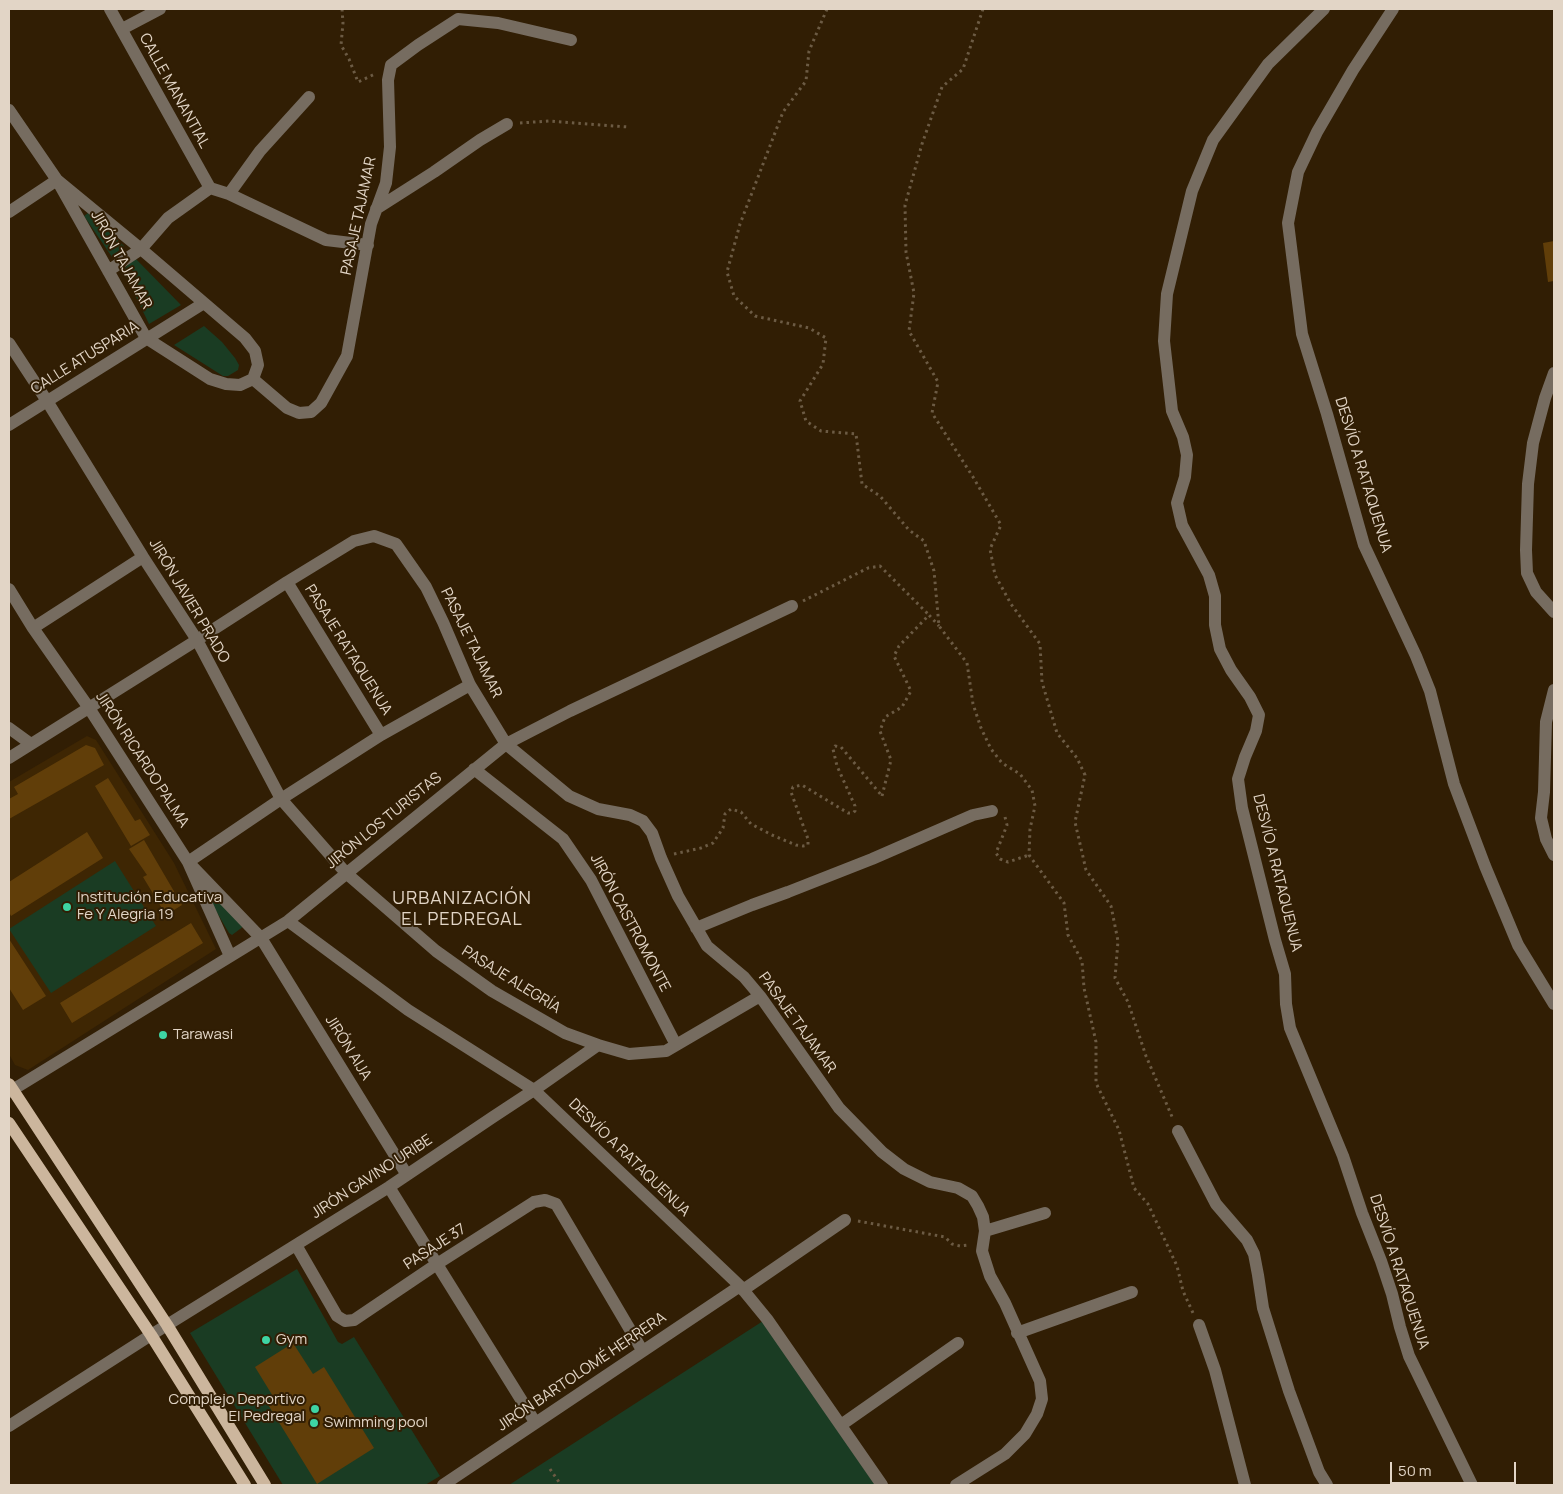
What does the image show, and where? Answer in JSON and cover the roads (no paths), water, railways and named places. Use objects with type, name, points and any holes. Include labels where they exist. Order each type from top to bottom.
[{"type":"main road","points":[[10,1089],[167,1325],[265,1485]]},
{"type":"main road","points":[[9,1123],[151,1335],[245,1485]]},
{"type":"street","name":"CALLE MANANTIAL","points":[[110,9],[210,188]]},
{"type":"street","points":[[122,29],[160,9]]},
{"type":"street","name":"DESVÍO A RATAQUENUA","points":[[1324,9],[1268,64],[1214,140],[1192,191],[1167,294],[1164,341],[1172,411],[1183,437],[1187,455],[1185,477],[1177,503],[1182,525],[1209,575],[1215,596],[1215,625],[1220,650],[1250,697],[1259,715],[1256,731],[1238,778],[1244,818],[1285,974],[1286,1004],[1290,1028],[1343,1156],[1392,1294],[1409,1356],[1472,1485]]},
{"type":"street","name":"DESVÍO A RATAQUENUA","points":[[1393,9],[1353,70],[1317,132],[1298,172],[1288,223],[1302,334],[1364,545],[1416,656],[1430,691],[1454,784],[1485,866],[1518,945],[1554,1004]]},
{"type":"street","name":"PASAJE TAJAMAR","points":[[254,379],[287,408],[299,413],[311,412],[321,404],[347,356],[371,224],[386,183],[390,147],[388,80],[391,65],[458,19],[498,23],[571,40]]},
{"type":"street","points":[[229,194],[260,151],[309,97]]},
{"type":"street","name":"JIRÓN TAJAMAR","points":[[9,110],[57,180],[146,338],[210,379],[226,384],[240,385],[254,379]]},
{"type":"street","points":[[376,208],[507,124]]},
{"type":"street","points":[[9,212],[57,180],[237,331],[255,351],[258,365],[254,379]]},
{"type":"street","points":[[108,271],[141,249],[168,218],[210,188],[229,194],[326,240],[368,244]]},
{"type":"street","name":"CALLE ATUSPARIA","points":[[9,424],[204,303]]},
{"type":"street","name":"JIRÓN JAVIER PRADO","points":[[9,343],[197,640],[281,799],[346,873]]},
{"type":"street","points":[[1554,373],[1533,443],[1528,484],[1526,550],[1527,573],[1536,592],[1554,612]]},
{"type":"street","name":"PASAJE TAJAMAR","points":[[287,582],[354,541],[374,536],[396,544],[426,587],[470,685],[506,744],[569,796],[598,809],[630,815],[643,821],[652,833],[660,858],[678,896],[707,946],[744,977],[760,996],[839,1108],[882,1152],[904,1168],[930,1182],[958,1188],[972,1196],[983,1217],[984,1237],[982,1251],[990,1276],[1005,1303],[1040,1381],[1042,1399],[1038,1414],[1025,1434],[1005,1454],[956,1485]]},
{"type":"street","points":[[33,628],[143,557]]},
{"type":"street","points":[[9,758],[287,582]]},
{"type":"street","name":"PASAJE RATAQUENUA","points":[[287,582],[381,735]]},
{"type":"street","name":"JIRÓN RICARDO PALMA","points":[[9,589],[33,628],[89,708],[188,862],[261,938]]},
{"type":"street","name":"JIRÓN LOS TURISTAS","points":[[10,1089],[288,921],[506,744],[570,711],[792,606]]},
{"type":"street","points":[[230,956],[188,862],[281,799],[381,735],[470,685]]},
{"type":"street","points":[[1554,690],[1546,722],[1544,792],[1541,818],[1546,839],[1554,855]]},
{"type":"street","points":[[9,728],[31,744]]},
{"type":"street","name":"JIRÓN CASTROMONTE","points":[[474,769],[563,839],[568,845],[591,880],[676,1045]]},
{"type":"street","points":[[696,928],[872,859],[973,816],[992,811]]},
{"type":"street","name":"PASAJE ALEGRÍA","points":[[346,873],[436,951],[492,990],[565,1033],[598,1045]]},
{"type":"street","name":"DESVÍO A RATAQUENUA","points":[[288,921],[408,1010],[534,1090],[742,1288],[767,1319],[882,1485]]},
{"type":"street","name":"JIRÓN AIJA","points":[[261,938],[407,1175]]},
{"type":"street","points":[[598,1045],[629,1054],[666,1051],[760,996]]},
{"type":"street","name":"JIRÓN GAVINO URIBE","points":[[9,1426],[151,1335],[390,1187],[598,1045]]},
{"type":"street","points":[[1178,1131],[1216,1204],[1247,1240],[1254,1254],[1263,1308],[1289,1391],[1319,1472],[1326,1485]]},
{"type":"street","points":[[390,1187],[535,1422]]},
{"type":"street","name":"PASAJE 37","points":[[296,1245],[337,1316],[345,1321],[354,1320],[534,1202],[545,1200],[556,1204],[642,1350]]},
{"type":"street","points":[[984,1237],[1045,1213]]},
{"type":"street","name":"JIRÓN BARTOLOMÉ HERRERA","points":[[443,1485],[642,1350],[742,1288],[845,1220]]},
{"type":"street","points":[[1017,1333],[1132,1292]]},
{"type":"street","points":[[1199,1325],[1215,1370],[1245,1485]]},
{"type":"street","points":[[841,1425],[958,1343]]},
{"type":"place","name":"Institución Educativa Fe Y Alegria 19","points":[[67,907]]},
{"type":"place","name":"Tarawasi","points":[[163,1035]]},
{"type":"place","name":"Gym","points":[[266,1340]]},
{"type":"place","name":"Complejo Deportivo El Pedregal","points":[[315,1409]]},
{"type":"place","name":"Swimming pool","points":[[314,1423]]},
{"type":"district","name":"URBANIZACIÓN EL PEDREGAL","points":[[462,910]]}]
